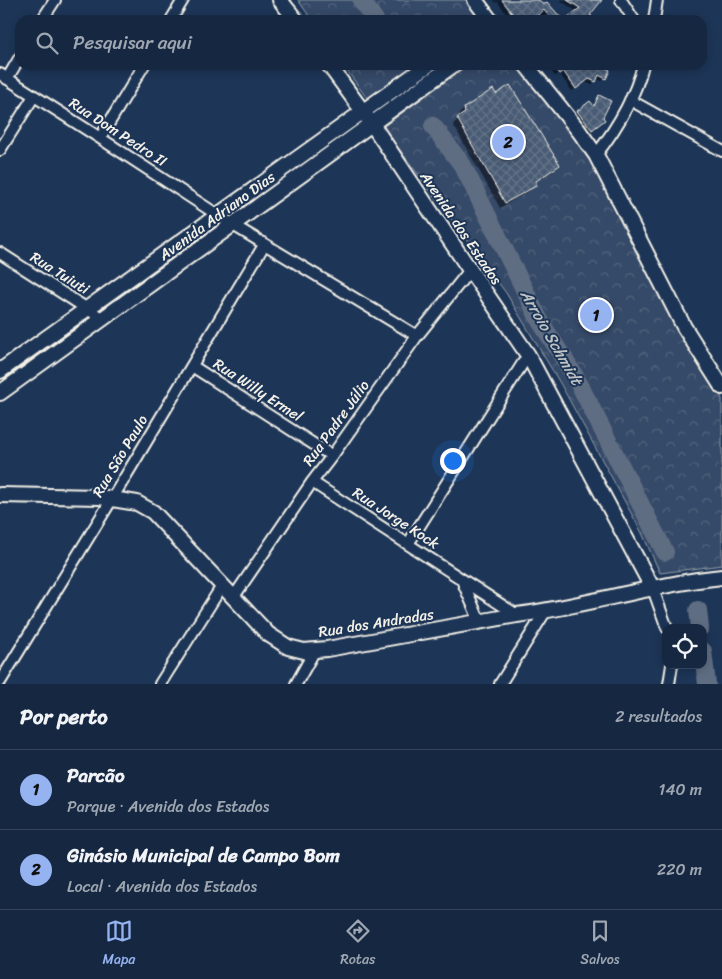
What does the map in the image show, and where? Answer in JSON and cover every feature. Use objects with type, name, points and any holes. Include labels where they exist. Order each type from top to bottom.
[{"type":"street","points":[[45,15],[54,0]]},
{"type":"street","points":[[174,15],[183,0]]},
{"type":"street","points":[[280,0],[292,15]]},
{"type":"street","points":[[475,0],[486,15]]},
{"type":"street","points":[[621,0],[631,15]]},
{"type":"street","points":[[655,15],[657,0]]},
{"type":"street","points":[[4,76],[15,63]]},
{"type":"street","points":[[100,138],[141,70]]},
{"type":"street","name":"Avenida dos Estados","points":[[333,70],[372,124],[528,355],[653,589],[666,624]]},
{"type":"street","name":"Avenida Adriano Dias","points":[[0,372],[421,70]]},
{"type":"street","name":"Avenida Adriano Dias","points":[[0,393],[446,70]]},
{"type":"street","points":[[530,70],[596,155],[684,326],[722,387]]},
{"type":"street","points":[[596,155],[612,135],[630,100],[642,70]]},
{"type":"street","name":"Rua Dom Pedro II","points":[[4,76],[232,226],[416,336]]},
{"type":"street","points":[[0,150],[34,96]]},
{"type":"street","points":[[630,100],[722,151]]},
{"type":"street","name":"Rua São Paulo","points":[[0,682],[264,245]]},
{"type":"street","name":"Rua Tuiuti","points":[[0,253],[103,319]]},
{"type":"street","name":"Rua Padre Júlio","points":[[234,598],[312,482],[416,336],[470,270]]},
{"type":"street","points":[[408,544],[528,355]]},
{"type":"street","name":"Rua Willy Ermel","points":[[192,366],[332,456]]},
{"type":"street","name":"Rua Jorge Kock","points":[[312,482],[517,615]]},
{"type":"street","name":"Rua dos Andradas","points":[[0,495],[100,497],[137,503],[153,512],[268,634],[288,647],[304,651],[327,649],[517,615],[545,612],[653,589],[722,577]]},
{"type":"street","points":[[462,580],[480,622]]},
{"type":"street","points":[[160,684],[222,586]]},
{"type":"street","points":[[500,684],[545,612]]},
{"type":"street","points":[[296,684],[315,650]]},
{"type":"street","points":[[669,684],[671,669]]},
{"type":"green space","points":[[298,0],[466,0],[476,15],[308,15]]},
{"type":"green space","points":[[347,70],[412,70],[369,101]]},
{"type":"green space","points":[[461,70],[526,70],[581,144],[712,377],[722,399],[722,565],[660,573],[642,533],[560,383],[506,293],[383,127]]},
{"type":"building","points":[[502,0],[539,0],[543,5],[547,2],[559,15],[548,15],[544,10],[538,15],[513,15]]},
{"type":"building","points":[[567,0],[602,0],[590,15],[571,15],[580,8]]},
{"type":"building","points":[[556,70],[610,70],[606,79],[599,75],[596,82],[589,79],[576,89],[563,71],[559,74]]},
{"type":"building","points":[[510,85],[560,165],[536,181],[536,186],[505,203],[457,118],[465,113],[464,108],[493,89],[496,94]]},
{"type":"building","points":[[599,95],[611,101],[603,117],[605,120],[592,130],[577,111],[590,101],[594,106]]},
{"type":"waterway","name":"Arroio Schmidt","points":[[361,0],[372,15]]},
{"type":"waterway","name":"Arroio Schmidt","points":[[433,126],[463,166],[540,321],[576,378],[665,552]]},
{"type":"waterway","name":"Arroio Schmidt","points":[[698,610],[700,624]]},
{"type":"waterway","name":"Arroio Schmidt","points":[[705,669],[707,684]]},
{"type":"place","name":"Ginásio Municipal de Campo Bom","points":[[508,142]]},
{"type":"place","name":"Parcão","points":[[596,315]]}]
